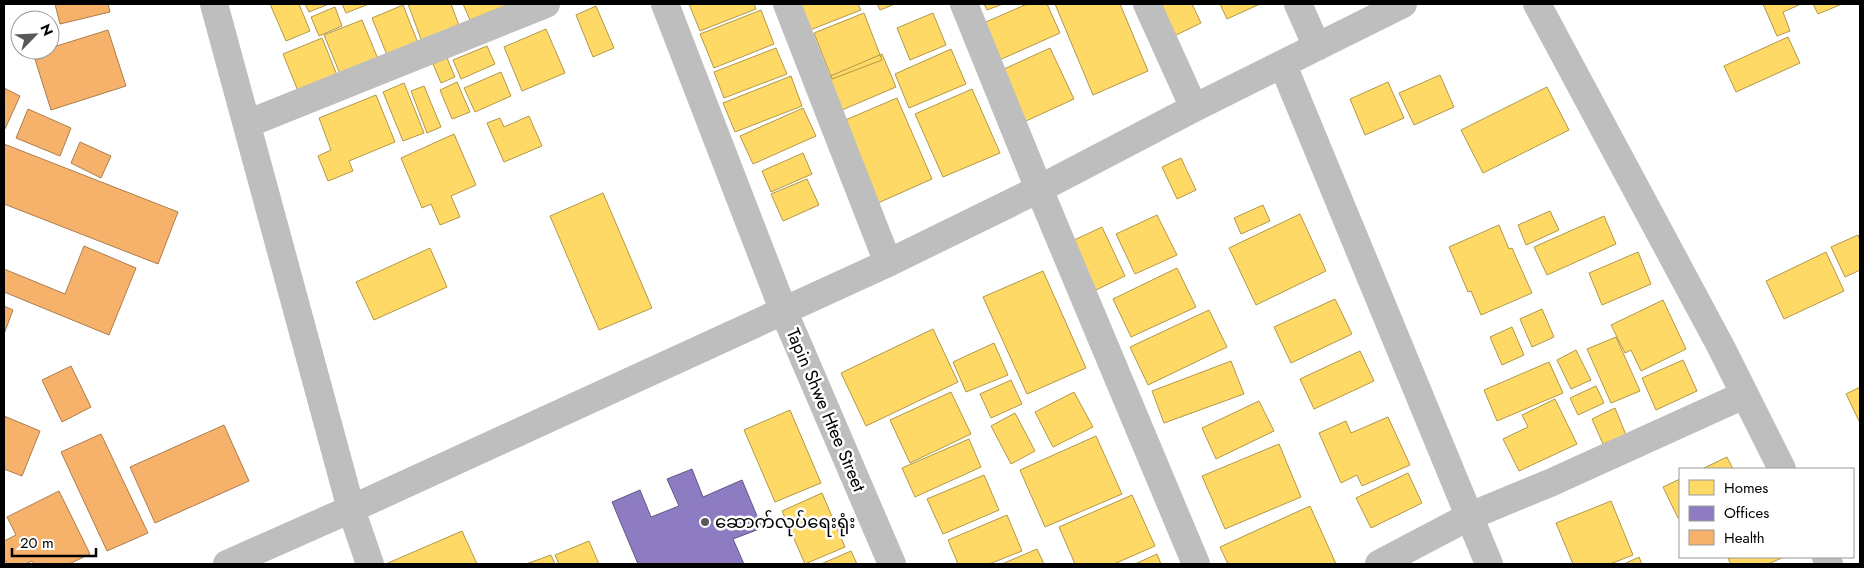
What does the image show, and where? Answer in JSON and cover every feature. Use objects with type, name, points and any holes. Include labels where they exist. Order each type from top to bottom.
[{"type":"street","points":[[214,4],[351,510],[370,564]]},
{"type":"street","points":[[247,124],[546,4]]},
{"type":"street","name":"Tapin Shwe Htee Street","points":[[665,4],[784,312],[892,564]]},
{"type":"street","points":[[788,4],[888,262]]},
{"type":"street","points":[[964,4],[1039,189],[1196,564]]},
{"type":"street","points":[[1147,4],[1194,108]]},
{"type":"street","points":[[1298,4],[1317,47]]},
{"type":"street","points":[[227,564],[351,510],[784,312],[1039,189],[1194,108],[1403,4]]},
{"type":"street","points":[[1537,4],[1721,347],[1781,468]]},
{"type":"street","points":[[1283,64],[1490,564]]},
{"type":"street","points":[[1379,564],[1470,516],[1550,483],[1744,395]]},
{"type":"building: Homes","points":[[270,4],[299,4],[310,31],[286,41]]},
{"type":"building: Homes","points":[[305,4],[329,4],[309,12]]},
{"type":"building: Homes","points":[[342,4],[369,4],[346,13]]},
{"type":"building: Homes","points":[[408,4],[451,4],[460,28],[422,42]]},
{"type":"building: Homes","points":[[463,4],[506,4],[507,5],[470,20]]},
{"type":"building: Homes","points":[[689,4],[754,4],[756,9],[700,31]]},
{"type":"building: Homes","points":[[800,4],[858,4],[861,10],[810,30]]},
{"type":"building: Homes","points":[[877,4],[895,4],[880,10]]},
{"type":"building: Homes","points":[[984,4],[1003,4],[987,10]]},
{"type":"building: Homes","points":[[1027,4],[1047,4],[1060,33],[995,62],[979,25]]},
{"type":"building: Homes","points":[[1055,4],[1120,4],[1148,71],[1093,95]]},
{"type":"building: Homes","points":[[1158,4],[1192,4],[1201,23],[1170,38]]},
{"type":"building: Homes","points":[[1220,4],[1260,4],[1227,19]]},
{"type":"building: Homes","points":[[1763,4],[1801,4],[1783,12],[1790,31],[1777,36]]},
{"type":"building: Homes","points":[[1813,4],[1842,4],[1818,14]]},
{"type":"building: Homes","points":[[403,5],[418,43],[387,55],[372,18]]},
{"type":"building: Homes","points":[[596,6],[614,48],[593,57],[576,15]]},
{"type":"building: Homes","points":[[335,7],[342,26],[319,36],[311,17]]},
{"type":"building: Homes","points":[[761,10],[774,44],[714,68],[700,34]]},
{"type":"building: Homes","points":[[864,13],[882,60],[832,79],[814,33]]},
{"type":"building: Homes","points":[[933,13],[946,45],[910,60],[897,28]]},
{"type":"building: Homes","points":[[362,20],[378,59],[340,74],[324,35]]},
{"type":"building: Homes","points":[[546,29],[565,73],[522,91],[504,47]]},
{"type":"building: Homes","points":[[1788,37],[1800,63],[1736,92],[1724,66]]},
{"type":"building: Homes","points":[[322,38],[337,75],[298,91],[283,54]]},
{"type":"building: Homes","points":[[487,46],[495,64],[461,79],[453,60]]},
{"type":"building: Homes","points":[[776,48],[787,74],[724,98],[714,72]]},
{"type":"building: Homes","points":[[1050,48],[1074,99],[1026,121],[1002,70]]},
{"type":"building: Homes","points":[[951,49],[966,84],[909,108],[895,74]]},
{"type":"building: Homes","points":[[882,54],[896,87],[842,110],[828,77]]},
{"type":"building: Homes","points":[[447,58],[455,77],[441,83],[433,64]]},
{"type":"building: Homes","points":[[501,72],[511,96],[475,112],[464,88]]},
{"type":"building: Homes","points":[[1440,75],[1454,107],[1414,125],[1399,93]]},
{"type":"building: Homes","points":[[791,76],[802,106],[735,132],[723,103]]},
{"type":"building: Homes","points":[[457,82],[470,112],[452,119],[440,90]]},
{"type":"building: Homes","points":[[1388,82],[1404,118],[1365,135],[1350,99]]},
{"type":"building: Homes","points":[[404,83],[424,133],[403,141],[383,92]]},
{"type":"building: Homes","points":[[424,86],[441,127],[427,133],[411,91]]},
{"type":"building: Homes","points":[[1547,87],[1569,130],[1483,173],[1461,130]]},
{"type":"building: Homes","points":[[972,89],[1000,153],[943,177],[915,114]]},
{"type":"building: Homes","points":[[376,95],[395,142],[349,161],[353,171],[328,181],[318,156],[331,150],[319,118]]},
{"type":"building: Homes","points":[[897,98],[932,179],[878,203],[843,121]]},
{"type":"building: Homes","points":[[803,108],[816,136],[753,164],[740,136]]},
{"type":"building: Homes","points":[[529,116],[542,146],[504,162],[487,123],[500,118],[504,127]]},
{"type":"building: Homes","points":[[454,134],[476,185],[451,196],[460,217],[440,225],[431,204],[422,208],[401,158]]},
{"type":"building: Homes","points":[[803,153],[812,174],[771,192],[762,171]]},
{"type":"building: Homes","points":[[1181,158],[1196,190],[1177,199],[1162,167]]},
{"type":"building: Homes","points":[[807,179],[819,205],[783,221],[771,194]]},
{"type":"building: Homes","points":[[603,193],[652,308],[599,330],[550,216]]},
{"type":"building: Homes","points":[[1263,205],[1270,221],[1241,234],[1234,218]]},
{"type":"building: Homes","points":[[1550,211],[1559,230],[1526,245],[1518,225]]},
{"type":"building: Homes","points":[[1300,214],[1326,271],[1256,305],[1229,248]]},
{"type":"building: Homes","points":[[1157,215],[1177,255],[1135,274],[1116,234]]},
{"type":"building: Homes","points":[[1604,216],[1616,244],[1547,275],[1534,247]]},
{"type":"building: Homes","points":[[1499,225],[1509,249],[1512,248],[1532,293],[1481,315],[1471,291],[1468,292],[1449,247]]},
{"type":"building: Homes","points":[[1102,227],[1125,276],[1096,290],[1072,241]]},
{"type":"building: Homes","points":[[1858,235],[1860,240],[1860,270],[1845,277],[1831,247]]},
{"type":"building: Homes","points":[[430,248],[447,287],[374,320],[356,282]]},
{"type":"building: Homes","points":[[1638,252],[1651,284],[1602,305],[1589,273]]},
{"type":"building: Homes","points":[[1826,252],[1844,291],[1784,319],[1766,281]]},
{"type":"building: Homes","points":[[1177,268],[1196,307],[1131,337],[1113,299]]},
{"type":"building: Homes","points":[[1043,271],[1086,368],[1027,394],[983,297]]},
{"type":"building: Homes","points":[[1335,299],[1352,334],[1291,363],[1274,327]]},
{"type":"building: Homes","points":[[1663,300],[1686,349],[1641,371],[1631,350],[1625,353],[1611,325]]},
{"type":"building: Homes","points":[[1542,309],[1554,337],[1532,347],[1520,319]]},
{"type":"building: Homes","points":[[1209,310],[1227,347],[1148,385],[1130,347]]},
{"type":"building: Homes","points":[[1512,327],[1524,355],[1502,365],[1490,337]]},
{"type":"building: Homes","points":[[933,329],[958,382],[866,426],[841,373]]},
{"type":"building: Homes","points":[[1616,337],[1640,391],[1611,403],[1587,349]]},
{"type":"building: Homes","points":[[994,343],[1008,375],[966,392],[953,362]]},
{"type":"building: Homes","points":[[1576,350],[1591,380],[1571,389],[1557,360]]},
{"type":"building: Homes","points":[[1360,351],[1374,381],[1314,409],[1300,379]]},
{"type":"building: Homes","points":[[1683,360],[1697,391],[1656,410],[1642,378]]},
{"type":"building: Homes","points":[[1231,361],[1244,394],[1164,423],[1152,391]]},
{"type":"building: Homes","points":[[1549,362],[1563,393],[1497,421],[1484,390]]},
{"type":"building: Homes","points":[[1011,380],[1022,404],[991,418],[980,394]]},
{"type":"building: Homes","points":[[1596,386],[1604,403],[1578,415],[1570,398]]},
{"type":"building: Homes","points":[[1860,387],[1860,423],[1846,394]]},
{"type":"building: Homes","points":[[951,392],[971,434],[910,463],[890,420]]},
{"type":"building: Homes","points":[[1074,392],[1093,427],[1053,447],[1035,412]]},
{"type":"building: Homes","points":[[1555,399],[1577,444],[1519,471],[1503,439],[1528,427],[1522,415]]},
{"type":"building: Homes","points":[[1259,401],[1274,431],[1216,459],[1202,428]]},
{"type":"building: Homes","points":[[1615,408],[1626,435],[1603,444],[1592,419]]},
{"type":"building: Homes","points":[[790,410],[821,483],[775,502],[744,430]]},
{"type":"building: Homes","points":[[1015,413],[1035,451],[1011,464],[991,426]]},
{"type":"building: Homes","points":[[1388,417],[1410,465],[1362,486],[1357,475],[1341,483],[1319,433],[1346,421],[1351,433]]},
{"type":"building: Homes","points":[[1096,436],[1122,494],[1045,527],[1020,470]]},
{"type":"building: Homes","points":[[969,439],[981,467],[915,497],[902,468]]},
{"type":"building: Homes","points":[[1279,444],[1301,497],[1225,529],[1202,476]]},
{"type":"building: Homes","points":[[1727,457],[1732,468],[1704,468]]},
{"type":"building: Homes","points":[[1408,473],[1422,503],[1371,528],[1356,498]]},
{"type":"building: Homes","points":[[984,475],[999,510],[943,534],[927,499]]},
{"type":"building: Homes","points":[[1679,479],[1679,518],[1678,518],[1663,487]]},
{"type":"building: Homes","points":[[822,493],[845,547],[805,564],[782,511]]},
{"type":"building: Homes","points":[[1132,495],[1155,546],[1114,564],[1075,564],[1059,527]]},
{"type":"building: Homes","points":[[1611,501],[1633,555],[1610,564],[1573,564],[1556,523]]},
{"type":"building: Homes","points":[[1310,506],[1336,564],[1228,564],[1220,547]]},
{"type":"building: Homes","points":[[1007,515],[1022,551],[989,564],[958,564],[948,540]]},
{"type":"building: Homes","points":[[462,531],[477,564],[388,563]]},
{"type":"building: Homes","points":[[589,541],[599,564],[559,564],[555,555]]},
{"type":"building: Homes","points":[[1037,549],[1044,564],[1002,564]]},
{"type":"building: Homes","points":[[851,551],[857,564],[821,564]]},
{"type":"building: Homes","points":[[1157,554],[1161,564],[1135,564]]},
{"type":"building: Homes","points":[[551,555],[555,564],[526,564]]},
{"type":"building: Homes","points":[[1639,557],[1642,564],[1624,564]]},
{"type":"building: Homes","points":[[1782,558],[1768,564],[1731,564],[1728,559]]},
{"type":"building: Offices","points":[[692,469],[703,497],[742,480],[762,528],[733,539],[744,564],[638,564],[612,502],[640,490],[651,517],[679,506],[667,479]]},
{"type":"building: Health","points":[[55,4],[108,4],[110,12],[60,24],[60,10],[56,10]]},
{"type":"building: Health","points":[[108,30],[126,86],[51,110],[35,60],[60,60],[60,45]]},
{"type":"building: Health","points":[[4,88],[20,96],[5,129],[4,128]]},
{"type":"building: Health","points":[[28,109],[71,128],[60,156],[16,138]]},
{"type":"building: Health","points":[[80,142],[111,156],[101,178],[71,163]]},
{"type":"building: Health","points":[[4,144],[178,212],[158,264],[4,204]]},
{"type":"building: Health","points":[[84,246],[136,268],[109,335],[4,292],[4,269],[65,294]]},
{"type":"building: Health","points":[[4,306],[13,310],[4,334]]},
{"type":"building: Health","points":[[71,366],[91,407],[62,422],[42,380]]},
{"type":"building: Health","points":[[4,416],[40,431],[22,476],[4,469]]},
{"type":"building: Health","points":[[224,425],[249,481],[155,523],[130,467]]},
{"type":"building: Health","points":[[101,434],[148,533],[107,551],[61,452]]},
{"type":"building: Health","points":[[59,491],[90,554],[69,564],[34,564],[32,561],[25,564],[7,564],[4,558],[4,541],[16,535],[7,517]]},
{"type":"place","name":"ဆောက်လုပ်ရေးရုံး","points":[[705,522]]}]
